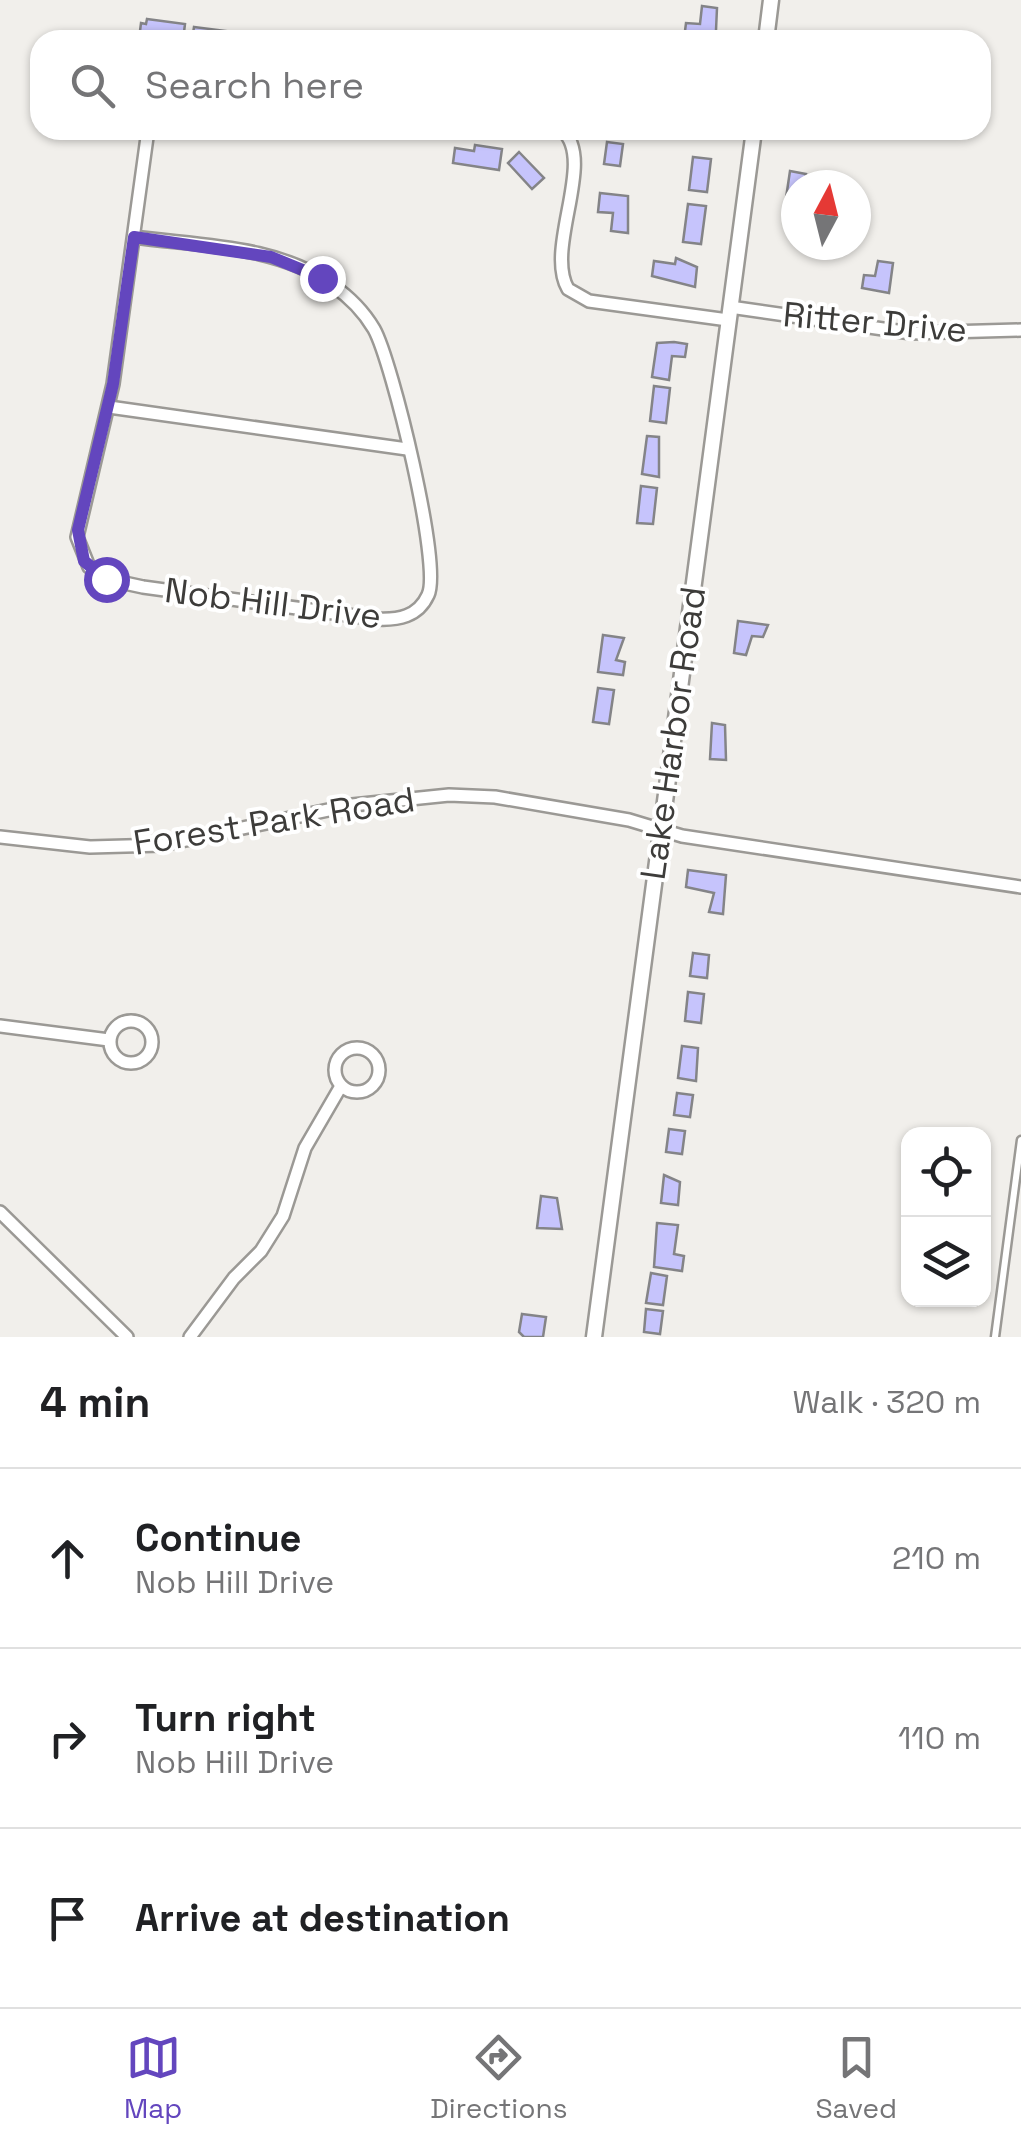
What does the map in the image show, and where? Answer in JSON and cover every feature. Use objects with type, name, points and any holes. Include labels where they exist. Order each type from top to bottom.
[{"type":"street","points":[[768,30],[772,0]]},
{"type":"street","name":"Nob Hill Drive","points":[[134,237],[271,257],[302,267],[334,286],[364,315],[386,356],[433,572],[428,596],[414,612],[394,620],[377,619],[202,596],[113,582],[84,561],[78,530],[108,406],[147,140]]},
{"type":"street","name":"Ritter Drive","points":[[568,140],[575,153],[561,266],[568,289],[589,300],[911,333],[1021,330]]},
{"type":"street","name":"Lake Harbor Road","points":[[594,1337],[753,140]]},
{"type":"street","points":[[108,406],[407,449]]},
{"type":"street","name":"Forest Park Road","points":[[0,837],[90,848],[162,844],[352,805],[449,795],[495,796],[629,820],[660,832],[1021,886]]},
{"type":"street","points":[[0,1026],[109,1040]]},
{"type":"street","points":[[190,1337],[234,1278],[262,1250],[283,1216],[305,1148],[341,1086]]},
{"type":"street","points":[[0,1212],[128,1337]]},
{"type":"lane","points":[[995,1337],[1021,1140]]},
{"type":"building","points":[[702,6],[717,8],[716,30],[685,30],[686,23],[700,24]]},
{"type":"building","points":[[147,19],[185,24],[184,30],[140,30],[141,23],[146,24]]},
{"type":"building","points":[[607,142],[623,144],[620,166],[604,164]]},
{"type":"building","points":[[475,145],[502,149],[499,170],[453,163],[455,148],[474,151]]},
{"type":"building","points":[[519,152],[544,178],[532,189],[508,163]]},
{"type":"building","points":[[693,157],[711,159],[707,192],[689,190]]},
{"type":"building","points":[[600,193],[628,196],[628,233],[611,231],[613,213],[598,212]]},
{"type":"building","points":[[688,204],[706,206],[701,244],[683,242]]},
{"type":"building","points":[[676,258],[697,267],[695,287],[652,276],[654,261],[675,264]]},
{"type":"building","points":[[878,261],[893,263],[889,293],[862,288],[864,275],[875,276]]},
{"type":"building","points":[[657,343],[687,344],[685,357],[672,356],[669,380],[652,377]]},
{"type":"building","points":[[654,386],[670,388],[666,423],[650,421]]},
{"type":"building","points":[[647,436],[659,437],[659,477],[642,474]]},
{"type":"building","points":[[641,486],[657,488],[653,524],[637,523]]},
{"type":"building","points":[[738,621],[768,625],[763,637],[752,636],[746,655],[734,653]]},
{"type":"building","points":[[603,635],[624,638],[616,660],[625,662],[623,675],[598,672]]},
{"type":"building","points":[[598,688],[614,690],[609,724],[593,722]]},
{"type":"building","points":[[712,723],[725,725],[726,760],[710,759]]},
{"type":"building","points":[[688,870],[726,875],[723,914],[709,912],[714,893],[686,887]]},
{"type":"building","points":[[693,953],[709,955],[707,978],[690,976]]},
{"type":"building","points":[[688,992],[704,994],[701,1023],[685,1021]]},
{"type":"building","points":[[682,1046],[698,1048],[696,1081],[678,1078]]},
{"type":"building","points":[[677,1093],[693,1095],[690,1117],[674,1115]]},
{"type":"building","points":[[669,1129],[685,1131],[682,1154],[666,1152]]},
{"type":"building","points":[[664,1175],[680,1182],[678,1205],[661,1203]]},
{"type":"building","points":[[541,1196],[557,1198],[562,1229],[537,1228]]},
{"type":"building","points":[[657,1223],[678,1225],[674,1254],[684,1256],[682,1271],[654,1267]]},
{"type":"building","points":[[651,1273],[667,1276],[663,1305],[646,1303]]},
{"type":"building","points":[[646,1309],[663,1311],[660,1334],[644,1332]]},
{"type":"building","points":[[522,1314],[546,1317],[543,1337],[524,1337],[519,1332]]},
{"type":"route","points":[[106,579],[84,561],[78,546],[78,530],[113,384],[134,237],[271,257],[322,278]]}]
